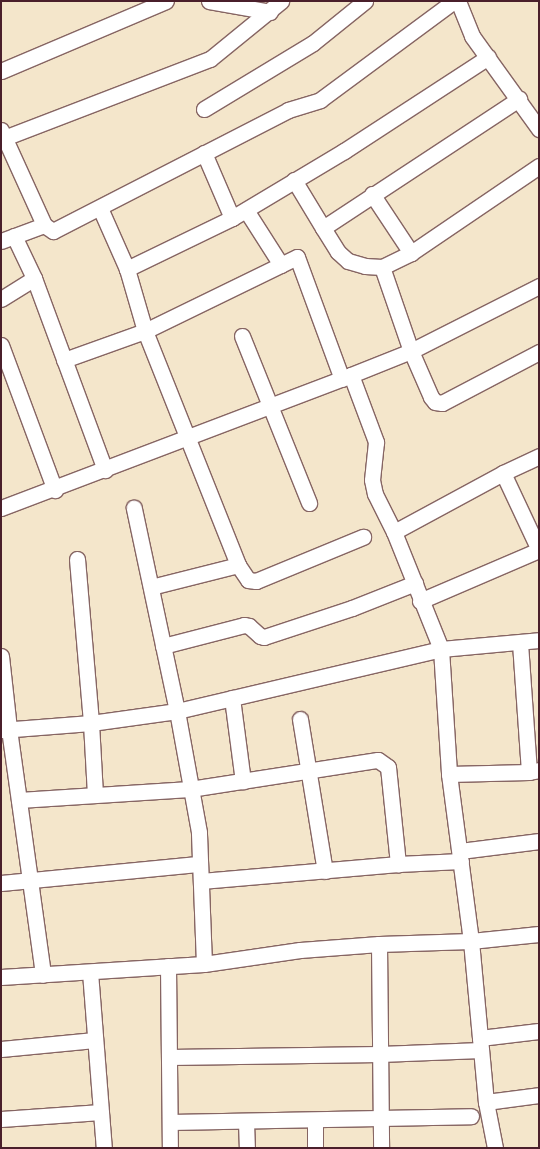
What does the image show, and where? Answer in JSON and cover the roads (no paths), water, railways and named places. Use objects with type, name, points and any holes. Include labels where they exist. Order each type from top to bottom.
[{"type":"street","points":[[1,71],[166,1]]},
{"type":"street","points":[[209,1],[276,6]]},
{"type":"street","points":[[204,109],[314,43],[365,1]]},
{"type":"street","points":[[276,6],[210,59],[3,134],[44,225],[53,231],[59,229],[288,110],[320,100],[456,1],[467,26],[539,129]]},
{"type":"street","points":[[127,269],[246,210],[344,151],[488,57]]},
{"type":"street","points":[[323,228],[519,99]]},
{"type":"street","points":[[204,153],[232,218]]},
{"type":"street","points":[[1,172],[16,166]]},
{"type":"street","points":[[294,180],[338,252],[348,261],[382,268],[411,253],[539,166]]},
{"type":"street","points":[[372,194],[411,253]]},
{"type":"street","points":[[100,208],[127,269],[145,332],[238,565],[248,580],[256,581],[363,537]]},
{"type":"street","points":[[246,210],[281,265]]},
{"type":"street","points":[[44,225],[8,238],[34,278],[105,470]]},
{"type":"street","points":[[64,360],[145,332],[297,256],[376,442],[372,480],[376,494],[394,532],[415,583],[420,601],[441,649],[449,774],[471,942],[486,1102],[495,1148]]},
{"type":"street","points":[[382,268],[411,351],[435,402],[442,403],[539,352]]},
{"type":"street","points":[[1,299],[34,278]]},
{"type":"street","points":[[1,508],[55,490],[411,351],[539,286]]},
{"type":"street","points":[[242,336],[309,502]]},
{"type":"street","points":[[1,345],[55,490]]},
{"type":"street","points":[[394,532],[503,473],[539,456]]},
{"type":"street","points":[[420,601],[539,550],[503,473]]},
{"type":"street","points":[[134,508],[177,711],[199,832],[204,964]]},
{"type":"street","points":[[77,559],[95,794]]},
{"type":"street","points":[[151,587],[238,565]]},
{"type":"street","points":[[163,646],[244,625],[249,626],[260,636],[264,637],[352,608],[415,583]]},
{"type":"street","points":[[5,730],[91,723],[177,711],[441,649],[539,640]]},
{"type":"street","points":[[449,774],[534,771],[520,643]]},
{"type":"street","points":[[1,656],[5,730],[19,800],[43,975]]},
{"type":"street","points":[[232,698],[243,781]]},
{"type":"street","points":[[300,719],[325,871]]},
{"type":"street","points":[[19,800],[190,789],[378,760],[384,762],[388,767],[398,864]]},
{"type":"street","points":[[201,881],[398,864],[460,856],[539,841]]},
{"type":"street","points":[[1,882],[200,864]]},
{"type":"street","points":[[1,978],[204,964],[300,950],[379,944],[471,942],[539,934]]},
{"type":"street","points":[[379,944],[381,1148]]},
{"type":"street","points":[[168,966],[170,1148]]},
{"type":"street","points":[[90,972],[104,1148]]},
{"type":"street","points":[[169,1057],[380,1054],[481,1044],[539,1031]]},
{"type":"street","points":[[1,1049],[95,1040]]},
{"type":"street","points":[[486,1102],[539,1095]]},
{"type":"street","points":[[1,1120],[101,1112]]},
{"type":"street","points":[[170,1122],[315,1121],[472,1116]]},
{"type":"street","points":[[315,1121],[315,1148]]},
{"type":"street","points":[[246,1122],[246,1148]]}]
